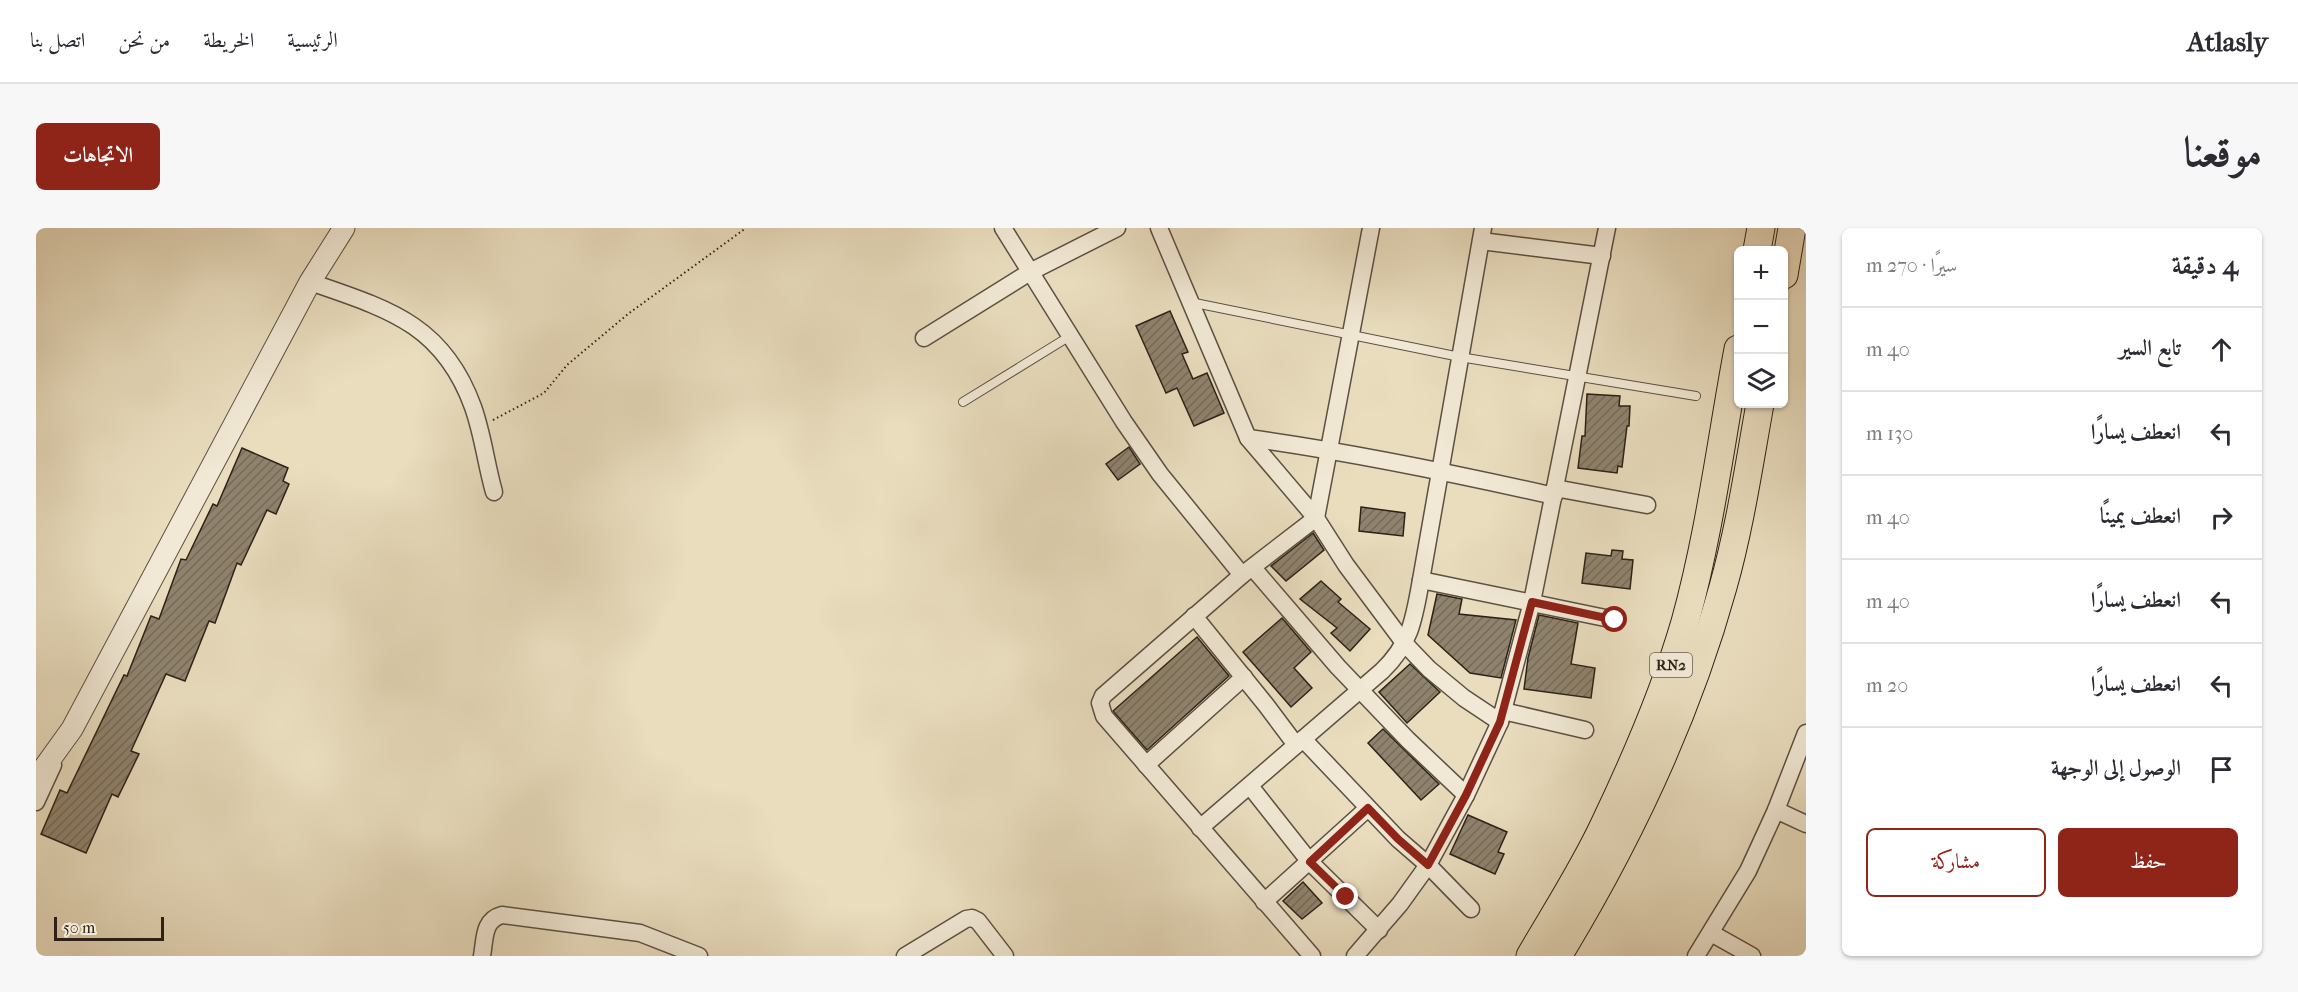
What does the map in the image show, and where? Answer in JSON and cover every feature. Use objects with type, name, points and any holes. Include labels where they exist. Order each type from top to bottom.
[{"type":"highway","points":[[1758,246],[1761,228]]},
{"type":"highway","points":[[1788,252],[1792,228]]},
{"type":"highway","name":"RN2","points":[[1530,956],[1604,827],[1670,668],[1705,541],[1737,354]]},
{"type":"highway","name":"RN2","points":[[1558,956],[1598,890],[1633,821],[1671,735],[1702,654],[1734,543],[1759,408]]},
{"type":"street","points":[[36,780],[72,729],[310,282],[344,228]]},
{"type":"street","points":[[1003,228],[1124,422],[1160,474],[1247,572],[1408,740],[1466,795]]},
{"type":"street","points":[[924,338],[1030,272],[1117,228]]},
{"type":"street","points":[[1159,228],[1248,438],[1316,518],[1346,565],[1405,644],[1455,691],[1501,716],[1586,730]]},
{"type":"street","points":[[1312,956],[1104,716],[1100,703],[1102,696],[1194,616],[1316,518],[1371,228]]},
{"type":"street","points":[[1355,956],[1379,930],[1428,865],[1466,795],[1501,716],[1532,602],[1607,228]]},
{"type":"street","points":[[1200,828],[1394,659],[1405,644],[1414,618],[1422,580],[1482,235],[1602,256]]},
{"type":"street","points":[[310,282],[376,304],[404,319],[430,337],[454,364],[473,407],[494,492]]},
{"type":"street","points":[[1248,438],[1330,449],[1555,492],[1647,505]]},
{"type":"street","points":[[1422,580],[1615,620]]},
{"type":"street","points":[[1194,616],[1299,742],[1471,909]]},
{"type":"street","points":[[1146,765],[1244,677]]},
{"type":"street","points":[[1696,956],[1748,871],[1776,810],[1806,733]]},
{"type":"street","points":[[36,801],[61,747]]},
{"type":"street","points":[[1250,786],[1310,862],[1379,930]]},
{"type":"street","points":[[1264,902],[1368,808]]},
{"type":"street","points":[[1776,810],[1806,824]]},
{"type":"street","points":[[482,956],[488,922],[493,917],[502,915],[640,933],[699,956]]},
{"type":"street","points":[[909,955],[966,919],[972,918],[978,921],[1005,956]]},
{"type":"street","points":[[1711,933],[1752,956]]},
{"type":"lane","points":[[1190,302],[1460,357],[1696,396]]},
{"type":"lane","points":[[963,402],[1070,336]]},
{"type":"path","points":[[479,427],[544,393],[567,365],[628,314],[746,228]]},
{"type":"building","points":[[1170,311],[1188,352],[1182,354],[1193,379],[1207,373],[1224,413],[1194,426],[1177,388],[1166,393],[1136,326]]},
{"type":"building","points":[[1587,394],[1620,396],[1619,406],[1630,406],[1622,467],[1618,466],[1617,473],[1578,468],[1582,436],[1585,436]]},
{"type":"building","points":[[1129,447],[1140,464],[1118,480],[1106,464]]},
{"type":"building","points":[[242,448],[288,468],[283,481],[289,484],[276,514],[267,510],[241,565],[237,563],[215,623],[209,621],[185,681],[166,674],[131,751],[139,754],[118,797],[112,794],[86,853],[41,834],[60,790],[67,793],[124,675],[127,676],[151,616],[159,619],[181,559],[186,560],[213,504],[217,506]]},
{"type":"building","points":[[1361,507],[1405,513],[1403,536],[1359,531]]},
{"type":"building","points":[[1313,533],[1324,550],[1286,581],[1271,566]]},
{"type":"building","points":[[1612,550],[1623,551],[1622,559],[1633,560],[1630,589],[1582,583],[1586,553],[1611,556]]},
{"type":"building","points":[[1321,581],[1341,599],[1338,602],[1370,629],[1350,651],[1331,633],[1337,628],[1300,599]]},
{"type":"building","points":[[1437,594],[1462,599],[1459,614],[1516,620],[1501,678],[1470,673],[1428,635]]},
{"type":"building","points":[[1539,615],[1578,623],[1571,664],[1595,668],[1591,698],[1524,689],[1528,658]]},
{"type":"building","points":[[1282,618],[1311,652],[1294,668],[1312,688],[1291,707],[1243,652]]},
{"type":"building","points":[[1197,637],[1229,676],[1147,750],[1113,711]]},
{"type":"building","points":[[1410,664],[1440,692],[1407,723],[1379,692]]},
{"type":"building","points":[[1383,729],[1439,784],[1421,800],[1368,743]]},
{"type":"building","points":[[1468,815],[1507,832],[1498,852],[1504,854],[1495,874],[1450,854]]},
{"type":"building","points":[[1303,882],[1322,903],[1302,919],[1283,901]]},
{"type":"route","points":[[1346,897],[1310,862],[1368,808],[1398,839],[1428,865],[1466,795],[1500,722],[1532,602],[1615,620]]}]
